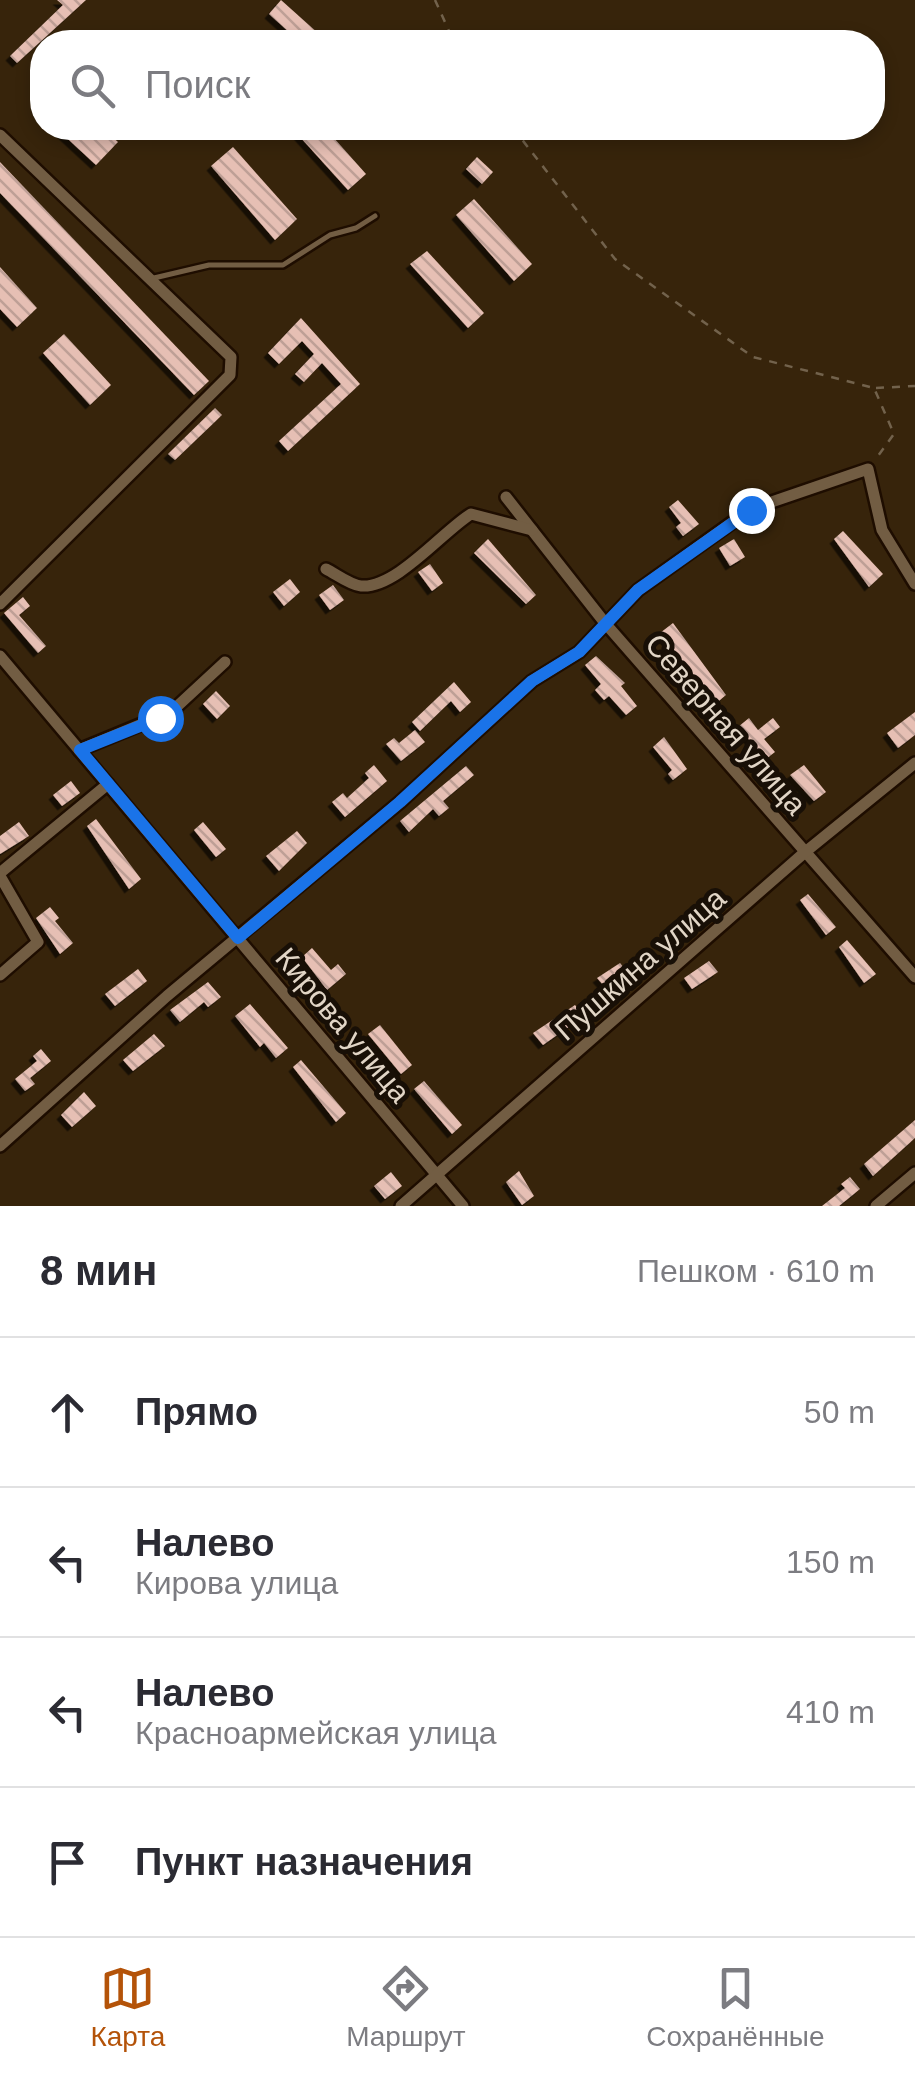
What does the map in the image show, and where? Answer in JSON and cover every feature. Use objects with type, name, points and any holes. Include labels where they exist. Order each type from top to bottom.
[{"type":"street","points":[[0,136],[231,357],[230,375],[0,604]]},
{"type":"street","points":[[0,1146],[400,802],[532,681],[579,652],[638,590],[751,510],[868,469],[882,530],[915,584]]},
{"type":"street","name":"Северная улица","points":[[506,497],[605,622],[915,976]]},
{"type":"street","points":[[326,570],[360,586],[374,584],[398,573],[471,514],[533,530]]},
{"type":"street","name":"Кирова улица","points":[[0,656],[463,1206]]},
{"type":"street","points":[[80,750],[171,712],[225,662]]},
{"type":"street","name":"Пушкина улица","points":[[401,1206],[804,852],[915,763]]},
{"type":"street","points":[[0,975],[38,942],[0,875],[108,784]]},
{"type":"street","points":[[876,1206],[915,1173]]},
{"type":"lane","points":[[151,279],[209,266],[283,265],[330,235],[356,228],[375,216]]},
{"type":"path","points":[[435,0],[449,30]]},
{"type":"path","points":[[522,140],[614,260],[754,357],[874,388],[915,386]]},
{"type":"path","points":[[868,469],[894,434],[874,388]]},
{"type":"building","points":[[57,0],[86,0],[53,30],[37,30],[63,5]]},
{"type":"building","points":[[281,0],[315,30],[287,30],[269,14]]},
{"type":"building","points":[[30,37],[30,51],[17,63],[10,56]]},
{"type":"building","points":[[69,140],[118,142],[96,165]]},
{"type":"building","points":[[303,140],[336,140],[366,174],[348,190]]},
{"type":"building","points":[[233,147],[297,219],[275,240],[211,166]]},
{"type":"building","points":[[477,157],[493,172],[482,184],[466,169]]},
{"type":"building","points":[[0,162],[209,381],[194,395],[0,193]]},
{"type":"building","points":[[474,199],[532,264],[514,281],[456,215]]},
{"type":"building","points":[[427,251],[484,313],[468,328],[410,264]]},
{"type":"building","points":[[0,267],[37,308],[17,327],[0,309]]},
{"type":"building","points":[[301,318],[360,384],[288,451],[279,441],[341,384],[322,363],[304,382],[295,374],[314,354],[302,341],[279,364],[268,353]]},
{"type":"building","points":[[64,334],[111,385],[90,405],[43,353]]},
{"type":"building","points":[[215,408],[222,415],[175,460],[168,454]]},
{"type":"building","points":[[678,500],[699,524],[683,536],[676,527],[681,523],[669,507]]},
{"type":"building","points":[[843,531],[883,574],[869,587],[834,539]]},
{"type":"building","points":[[488,539],[536,595],[526,604],[474,553]]},
{"type":"building","points":[[734,539],[745,557],[730,566],[719,548]]},
{"type":"building","points":[[430,564],[443,583],[432,591],[418,572]]},
{"type":"building","points":[[290,579],[300,592],[284,606],[273,592]]},
{"type":"building","points":[[333,585],[344,600],[330,610],[319,595]]},
{"type":"building","points":[[23,597],[30,606],[19,615],[46,646],[38,653],[4,613]]},
{"type":"building","points":[[673,623],[726,695],[714,705],[684,667],[679,671],[672,662],[679,657],[660,633]]},
{"type":"building","points":[[596,656],[625,683],[621,686],[637,706],[626,715],[609,696],[604,700],[595,690],[601,684],[585,665]]},
{"type":"building","points":[[454,682],[471,702],[460,712],[451,701],[420,731],[412,722]]},
{"type":"building","points":[[216,691],[230,706],[217,719],[203,704]]},
{"type":"building","points":[[915,712],[915,735],[898,748],[887,733]]},
{"type":"building","points":[[749,718],[758,730],[773,718],[780,727],[764,739],[775,752],[766,759],[738,727]]},
{"type":"building","points":[[415,730],[425,742],[401,761],[386,744],[394,738],[399,743]]},
{"type":"building","points":[[664,737],[687,769],[673,780],[668,774],[672,770],[653,747]]},
{"type":"building","points":[[374,765],[387,781],[345,817],[332,802],[343,793],[347,798],[369,778],[365,773]]},
{"type":"building","points":[[804,765],[826,792],[814,801],[790,775]]},
{"type":"building","points":[[466,766],[474,775],[443,801],[449,808],[439,816],[433,809],[409,832],[400,821]]},
{"type":"building","points":[[71,781],[80,793],[62,806],[53,795]]},
{"type":"building","points":[[96,819],[141,879],[129,889],[87,826]]},
{"type":"building","points":[[19,822],[29,836],[0,854],[0,836]]},
{"type":"building","points":[[203,822],[226,849],[216,857],[194,830]]},
{"type":"building","points":[[297,831],[307,843],[279,871],[266,856]]},
{"type":"building","points":[[808,894],[836,927],[826,935],[800,900]]},
{"type":"building","points":[[50,907],[59,918],[55,921],[73,943],[60,954],[36,918]]},
{"type":"building","points":[[847,940],[876,974],[864,983],[839,947]]},
{"type":"building","points":[[312,948],[331,970],[338,964],[346,974],[327,990],[302,957]]},
{"type":"building","points":[[709,961],[718,972],[692,989],[684,978]]},
{"type":"building","points":[[620,963],[629,974],[606,988],[597,978]]},
{"type":"building","points":[[138,969],[147,981],[115,1006],[105,994]]},
{"type":"building","points":[[208,982],[221,997],[208,1007],[204,1002],[180,1022],[170,1010]]},
{"type":"building","points":[[250,1004],[288,1048],[276,1058],[264,1043],[260,1047],[235,1016]]},
{"type":"building","points":[[575,1005],[584,1016],[543,1045],[533,1033]]},
{"type":"building","points":[[380,1025],[412,1065],[401,1074],[368,1034]]},
{"type":"building","points":[[154,1034],[165,1046],[133,1071],[123,1060]]},
{"type":"building","points":[[41,1049],[51,1061],[30,1078],[35,1084],[25,1091],[15,1079],[37,1061],[33,1056]]},
{"type":"building","points":[[301,1060],[346,1113],[336,1122],[293,1067]]},
{"type":"building","points":[[424,1081],[462,1125],[452,1134],[414,1089]]},
{"type":"building","points":[[84,1092],[96,1106],[72,1127],[61,1115]]},
{"type":"building","points":[[915,1120],[915,1138],[873,1176],[864,1164]]},
{"type":"building","points":[[519,1171],[534,1196],[522,1205],[506,1182]]},
{"type":"building","points":[[391,1172],[402,1186],[385,1199],[374,1186]]},
{"type":"building","points":[[850,1177],[860,1189],[839,1206],[822,1206],[845,1188],[841,1184]]},
{"type":"route","points":[[160,718],[80,750],[238,938],[400,802],[532,681],[579,652],[638,590],[751,510]]}]
